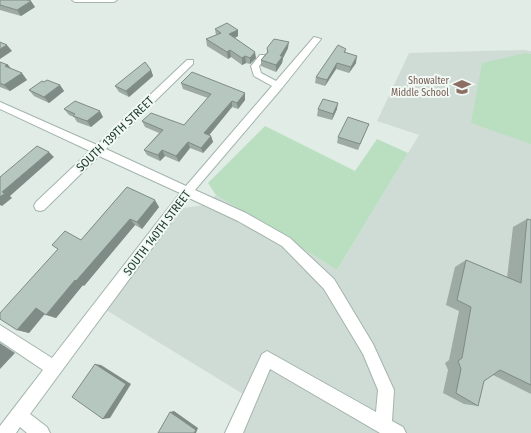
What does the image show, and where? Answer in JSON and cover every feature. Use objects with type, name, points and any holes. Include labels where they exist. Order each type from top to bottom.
[{"type":"street","points":[[75,0],[114,0]]},
{"type":"street","name":"SOUTH 140TH STREET","points":[[5,433],[188,192],[279,86],[317,39]]},
{"type":"street","points":[[263,57],[255,66],[257,74],[279,86]]},
{"type":"street","name":"SOUTH 139TH STREET","points":[[40,206],[190,62]]},
{"type":"street","points":[[0,105],[259,225],[286,242],[329,284],[368,349],[386,390],[390,429]]},
{"type":"street","points":[[0,332],[54,369]]},
{"type":"street","points":[[234,433],[267,359],[390,429]]},
{"type":"street","points":[[18,416],[41,433]]},
{"type":"shaded area","points":[[531,51],[531,433],[224,433],[243,394],[106,310],[183,208],[204,205],[216,195],[337,270],[419,135],[377,121],[409,53]]},
{"type":"green space","points":[[526,53],[531,54],[531,144],[471,123],[482,63]]},
{"type":"green space","points":[[265,126],[355,171],[377,139],[408,153],[337,270],[216,195],[208,183]]},
{"type":"building","points":[[0,0],[31,1],[17,10],[0,5]]},
{"type":"building","points":[[227,23],[238,30],[229,34],[255,52],[250,58],[245,56],[242,58],[230,50],[227,52],[206,39],[221,33],[215,29]]},
{"type":"building","points":[[274,39],[289,42],[280,56],[283,56],[276,65],[261,60],[268,52],[267,48]]},
{"type":"building","points":[[0,42],[7,45],[0,49]]},
{"type":"building","points":[[338,45],[346,49],[344,52],[357,56],[351,67],[337,63],[327,80],[316,77]]},
{"type":"building","points":[[0,62],[8,65],[5,66],[22,73],[4,85],[0,83]]},
{"type":"building","points":[[145,62],[151,70],[126,91],[115,86]]},
{"type":"building","points":[[192,72],[245,93],[237,103],[232,101],[204,133],[211,136],[201,148],[188,142],[176,156],[162,150],[158,155],[144,150],[163,130],[142,121],[151,113],[184,125],[211,94],[181,83]]},
{"type":"building","points":[[47,80],[60,85],[44,97],[29,90],[42,81],[44,82]]},
{"type":"building","points":[[323,99],[338,103],[333,114],[318,109]]},
{"type":"building","points":[[75,101],[100,111],[87,121],[73,116],[75,114],[64,109]]},
{"type":"building","points":[[348,117],[369,124],[360,144],[338,137]]},
{"type":"building","points":[[37,146],[49,152],[2,192],[5,193],[0,197],[0,177]]},
{"type":"building","points":[[127,187],[155,200],[137,222],[130,219],[76,281],[75,280],[46,315],[36,308],[17,330],[0,319],[0,313],[58,249],[52,245],[65,231],[81,240]]},
{"type":"building","points":[[527,219],[531,220],[531,385],[500,370],[484,381],[478,406],[456,393],[461,369],[458,361],[462,358],[471,307],[457,300],[466,260],[521,283]]},
{"type":"building","points":[[95,364],[126,384],[103,419],[72,397]]},
{"type":"building","points":[[170,412],[196,430],[194,433],[158,433]]},
{"type":"place","name":"Showalter Middle School","points":[[462,87]]}]
